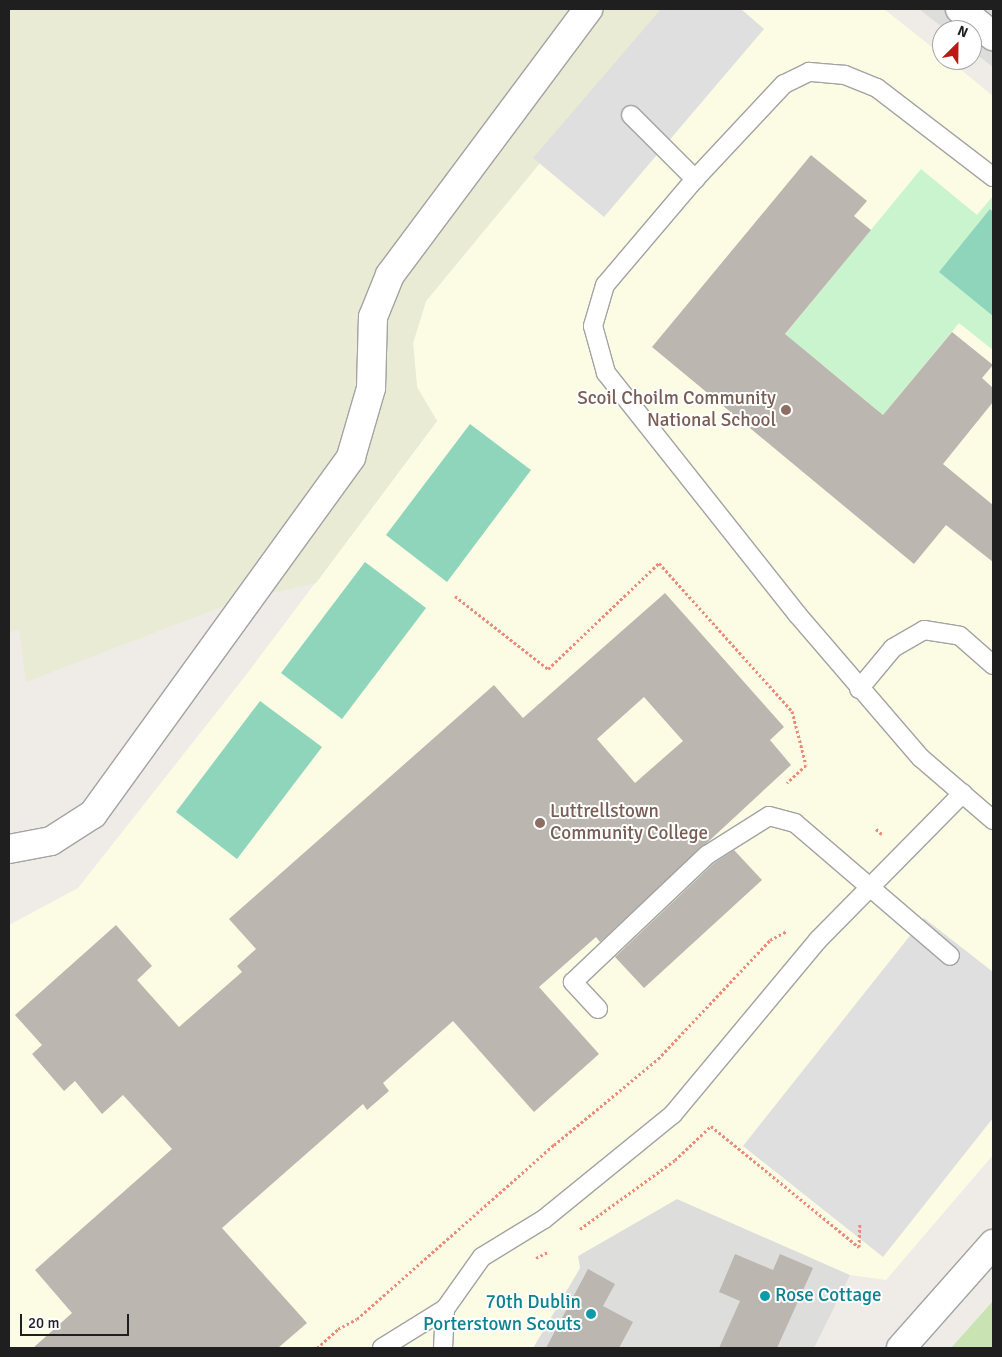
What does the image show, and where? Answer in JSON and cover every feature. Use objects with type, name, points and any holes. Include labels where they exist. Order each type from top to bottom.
[{"type":"street","points":[[9,848],[51,841],[93,814],[351,457],[371,388],[373,317],[390,275],[588,9]]},
{"type":"street","points":[[960,9],[993,36]]},
{"type":"street","points":[[901,1348],[993,1244]]},
{"type":"lane","points":[[993,177],[878,88],[845,75],[809,72],[784,84],[695,179],[605,285],[593,326],[606,373],[858,689],[921,758],[993,820]]},
{"type":"lane","points":[[632,115],[695,179]]},
{"type":"lane","points":[[858,689],[893,648],[924,630],[960,636],[993,665]]},
{"type":"lane","points":[[382,1348],[445,1309],[482,1258],[544,1219],[673,1114],[818,940],[868,886],[962,793]]},
{"type":"lane","points":[[598,1008],[574,982],[707,855],[769,816],[795,823],[950,956]]},
{"type":"lane","points":[[443,1348],[445,1309]]},
{"type":"path","points":[[455,596],[548,669],[659,563],[792,711],[806,765],[787,783]]},
{"type":"path","points":[[318,1348],[357,1319],[554,1145],[658,1059],[770,940],[795,926]]},
{"type":"path","points":[[572,1235],[675,1160],[711,1126],[859,1247],[860,1224]]},
{"type":"path","points":[[526,1260],[540,1258],[556,1246]]},
{"type":"shaded area","points":[[9,9],[667,9],[426,301],[413,343],[417,387],[437,421],[316,583],[234,602],[26,682],[19,629],[9,633]]},
{"type":"shaded area","points":[[661,9],[741,9],[764,29],[604,217],[533,158]]},
{"type":"shaded area","name":"Luttrellstown Community College","points":[[667,9],[884,9],[932,47],[932,70],[961,70],[993,96],[993,1155],[886,1280],[850,1275],[677,1199],[578,1256],[580,1268],[533,1348],[9,1348],[9,925],[78,888],[246,675],[437,421],[417,387],[413,343],[426,301]]},
{"type":"shaded area","points":[[919,9],[993,9],[993,67],[982,59],[982,20],[933,20]]},
{"type":"shaded area","points":[[924,918],[993,972],[993,1118],[883,1257],[743,1146]]},
{"type":"shaded area","points":[[677,1199],[850,1275],[814,1348],[533,1348],[580,1268],[578,1256]]},
{"type":"green space","points":[[921,169],[977,215],[993,196],[993,350],[959,323],[883,415],[824,366],[773,349]]},
{"type":"green space","points":[[990,209],[993,212],[993,316],[939,272]]},
{"type":"green space","points":[[470,424],[531,470],[447,582],[386,535]]},
{"type":"green space","points":[[365,562],[426,608],[342,719],[281,673]]},
{"type":"green space","points":[[260,701],[322,747],[237,859],[176,812]]},
{"type":"green space","points":[[993,1301],[993,1348],[951,1348]]},
{"type":"building","points":[[811,155],[867,201],[854,216],[871,230],[785,334],[883,415],[952,332],[993,365],[982,378],[993,388],[993,402],[943,464],[993,505],[993,562],[946,525],[914,564],[652,347]]},
{"type":"building","points":[[665,593],[784,727],[770,740],[791,765],[600,942],[596,937],[539,987],[599,1054],[534,1112],[453,1021],[383,1083],[389,1091],[367,1110],[363,1104],[222,1228],[307,1323],[278,1348],[33,1348],[72,1313],[35,1270],[172,1149],[123,1095],[102,1114],[75,1081],[64,1091],[32,1054],[42,1045],[15,1015],[116,925],[152,966],[137,980],[179,1027],[242,972],[237,966],[256,949],[229,919],[494,685],[523,718]],"holes":[[[644,697],[683,741],[635,783],[597,739]]]},
{"type":"building","points":[[734,850],[762,880],[644,988],[615,957],[714,863]]},
{"type":"building","name":"Rose Cottage","points":[[735,1254],[773,1270],[780,1254],[813,1268],[777,1348],[719,1348],[740,1301],[719,1292]]},
{"type":"building","name":"70th Dublin Porterstown Scouts","points":[[588,1269],[615,1284],[603,1306],[633,1322],[619,1348],[546,1348]]},
{"type":"place","name":"Scoil Choilm Community National School","points":[[786,410]]},
{"type":"place","name":"Luttrellstown Community College","points":[[540,823]]},
{"type":"place","name":"Rose Cottage","points":[[765,1296]]},
{"type":"place","name":"70th Dublin Porterstown Scouts","points":[[591,1314]]}]
